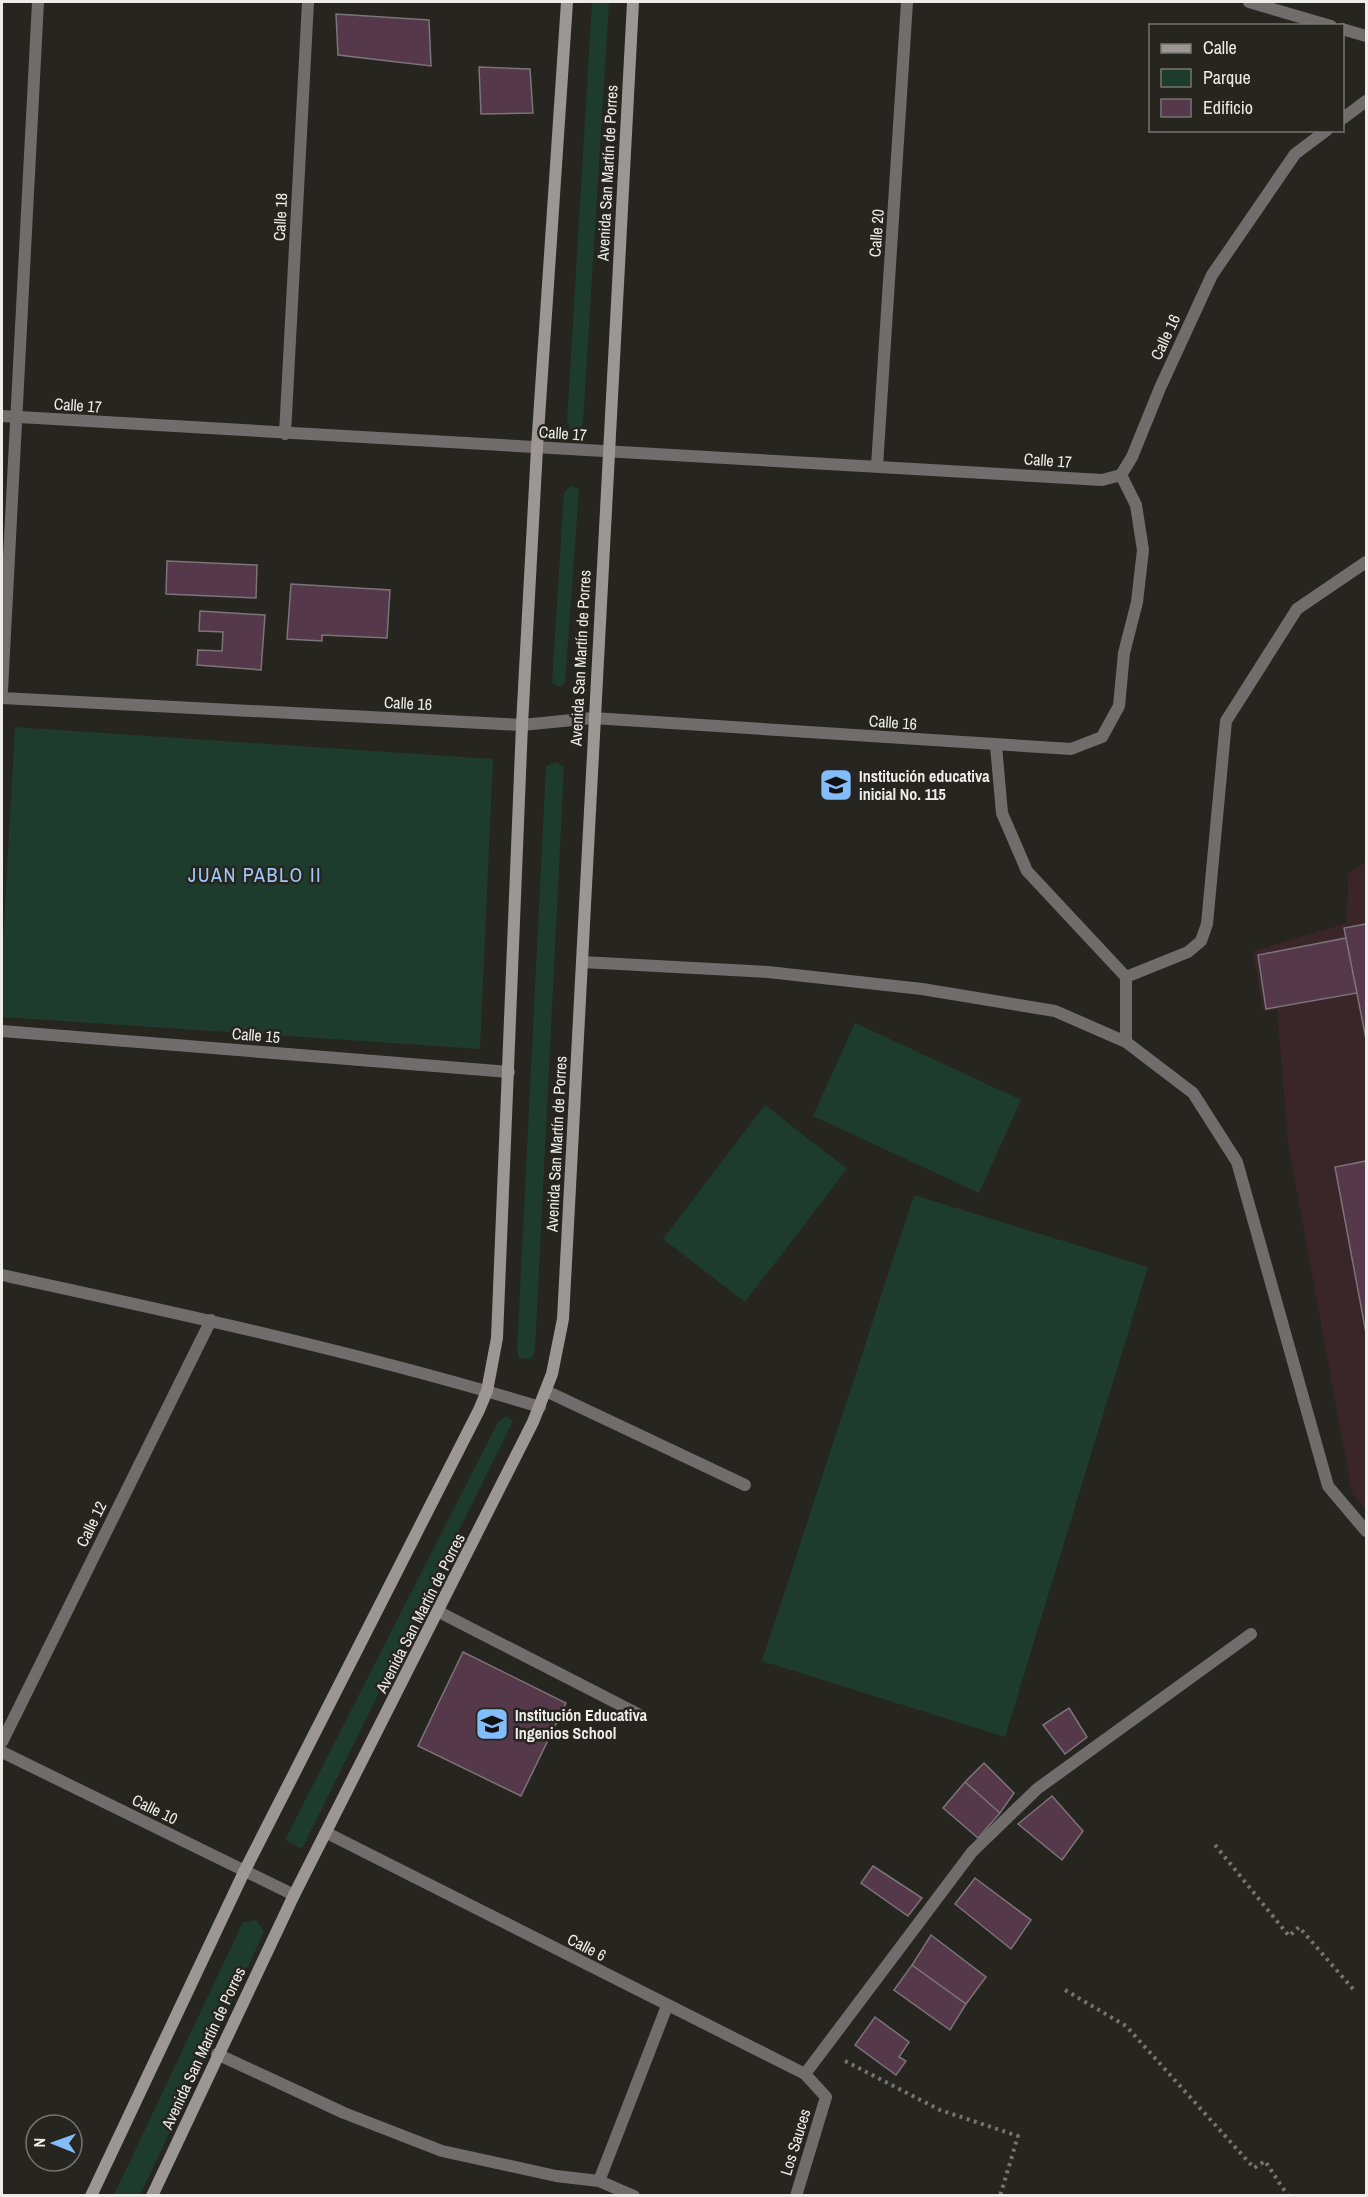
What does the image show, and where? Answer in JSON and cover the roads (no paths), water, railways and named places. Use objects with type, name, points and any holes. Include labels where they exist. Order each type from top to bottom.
[{"type":"main road","points":[[91,2196],[244,1872],[447,1475],[487,1391],[497,1338],[522,725],[537,448],[567,2]]},
{"type":"main road","name":"Avenida San Martín de Porres","points":[[152,2196],[294,1895],[439,1612],[540,1407],[563,1319],[593,718],[633,2]]},
{"type":"street","points":[[2,691],[38,2]]},
{"type":"street","name":"Calle 18","points":[[285,434],[308,2]]},
{"type":"street","name":"Calle 20","points":[[877,466],[907,2]]},
{"type":"street","points":[[1249,2],[1323,24]]},
{"type":"street","points":[[1344,30],[1366,36]]},
{"type":"street","points":[[1344,118],[1366,101]]},
{"type":"street","name":"Calle 16","points":[[2,698],[522,725],[593,718],[996,746],[1071,749],[1102,737],[1119,706],[1125,653],[1137,602],[1143,550],[1136,505],[1121,475],[1132,457],[1160,388],[1212,275],[1295,154],[1324,132]]},
{"type":"street","name":"Calle 17","points":[[2,416],[1102,480],[1121,475]]},
{"type":"street","points":[[1126,977],[1188,952],[1202,941],[1207,924],[1226,721],[1297,609],[1366,562]]},
{"type":"street","points":[[996,746],[1002,813],[1027,871],[1126,977],[1126,1042]]},
{"type":"street","points":[[582,962],[768,972],[922,989],[1054,1011],[1126,1042],[1193,1093],[1237,1161],[1328,1486],[1366,1532]]},
{"type":"street","name":"Calle 15","points":[[2,1031],[509,1072]]},
{"type":"street","points":[[2,1275],[211,1320],[487,1391],[540,1407]]},
{"type":"street","name":"Calle 12","points":[[2,1742],[211,1320]]},
{"type":"street","points":[[546,1391],[745,1485]]},
{"type":"street","points":[[439,1612],[642,1716]]},
{"type":"street","points":[[805,2074],[980,1844],[1037,1789],[1251,1634]]},
{"type":"street","name":"Calle 10","points":[[2,1752],[294,1895]]},
{"type":"street","name":"Calle 6","points":[[327,1833],[805,2074],[826,2097]]},
{"type":"street","points":[[599,2181],[667,2006]]},
{"type":"street","points":[[217,2054],[344,2113],[442,2151],[556,2176],[599,2181],[634,2196]]},
{"type":"street","name":"Los Sauces","points":[[795,2196],[826,2097]]},
{"type":"place","name":"Institución educativa inicial No. 115","points":[[836,785]]},
{"type":"place","name":"Institución Educativa Ingenios School","points":[[492,1724]]},
{"type":"district","name":"JUAN PABLO II","points":[[255,874]]}]
